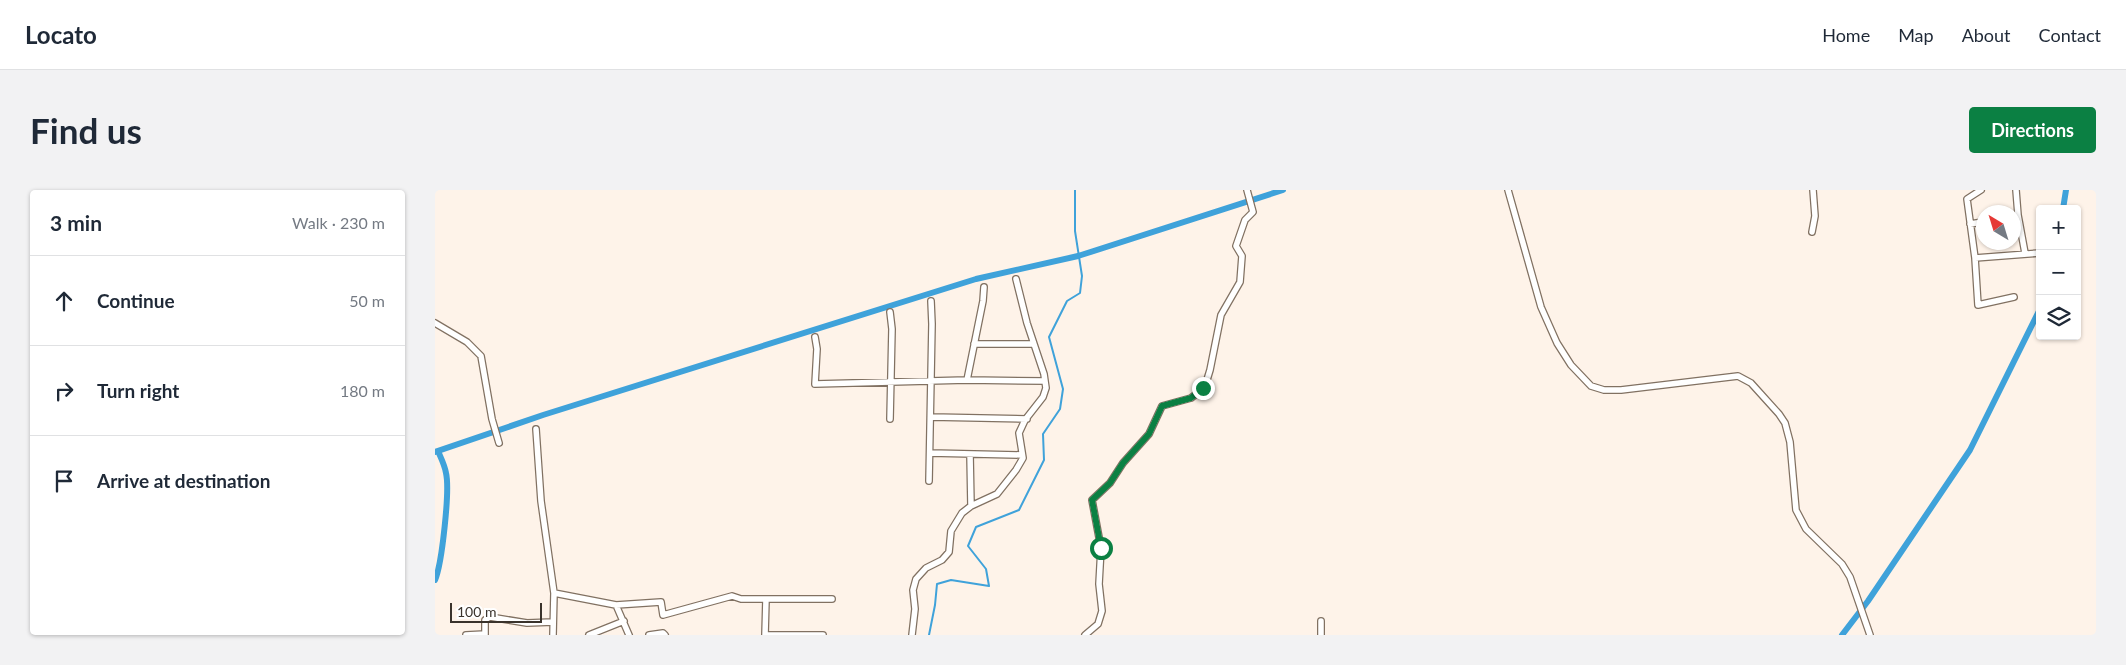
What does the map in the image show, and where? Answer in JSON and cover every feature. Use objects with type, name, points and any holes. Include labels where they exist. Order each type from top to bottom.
[{"type":"street","points":[[1085,635],[1098,624],[1102,611],[1099,584],[1101,548],[1092,500],[1110,483],[1123,463],[1149,434],[1162,406],[1191,398],[1200,392],[1206,383],[1221,315],[1240,282],[1242,256],[1236,246],[1245,220],[1253,212],[1247,190]]},
{"type":"street","points":[[1507,190],[1541,307],[1549,328],[1563,353],[1583,379],[1591,386],[1604,390],[1621,390],[1733,376],[1749,381],[1779,414],[1785,423],[1790,442],[1796,510],[1806,529],[1842,564],[1850,577],[1870,635]]},
{"type":"street","points":[[1812,232],[1815,216],[1813,190]]},
{"type":"street","points":[[1981,190],[1967,199],[1975,258],[1978,305],[2014,297]]},
{"type":"street","points":[[2016,190],[2018,215],[2025,253]]},
{"type":"street","points":[[1970,224],[1976,223]]},
{"type":"street","points":[[1975,258],[2036,253]]},
{"type":"street","points":[[912,635],[915,609],[913,590],[916,579],[926,568],[942,560],[949,552],[951,531],[956,520],[971,506],[997,494],[1016,470],[1023,458],[1019,433],[1027,418],[1043,397],[1046,388],[1017,279]]},
{"type":"street","points":[[967,380],[983,301],[983,287]]},
{"type":"street","points":[[929,481],[931,301]]},
{"type":"street","points":[[889,419],[891,312]]},
{"type":"street","points":[[435,323],[467,342],[481,356],[499,441]]},
{"type":"street","points":[[815,337],[817,349],[815,384],[931,380],[1045,381]]},
{"type":"street","points":[[974,344],[1033,344]]},
{"type":"street","points":[[931,417],[1027,418]]},
{"type":"street","points":[[536,429],[541,501],[553,593],[553,635]]},
{"type":"street","points":[[930,453],[1022,455]]},
{"type":"street","points":[[969,454],[971,506]]},
{"type":"street","points":[[553,593],[616,605],[661,602],[663,615],[732,596],[767,599],[832,599]]},
{"type":"street","points":[[767,599],[765,635],[823,635]]},
{"type":"street","points":[[616,605],[629,635]]},
{"type":"street","points":[[465,635],[485,634],[485,620],[490,617],[527,623],[553,622]]},
{"type":"street","points":[[589,635],[624,621]]},
{"type":"street","points":[[1321,621],[1321,635]]},
{"type":"street","points":[[649,635],[663,633],[665,635]]},
{"type":"waterway","points":[[929,635],[937,584],[951,580],[989,586],[986,569],[968,546],[976,527],[1019,510],[1044,460],[1043,434],[1060,409],[1063,389],[1049,337],[1067,301],[1080,293],[1082,276],[1075,231],[1075,190]]},
{"type":"waterway","points":[[435,452],[543,415],[976,279],[1078,256],[1283,190]]},
{"type":"waterway","points":[[2064,205],[2066,190]]},
{"type":"waterway","points":[[1842,635],[1868,601],[1970,450],[2036,317]]},
{"type":"waterway","points":[[435,580],[443,544],[447,495],[445,470],[438,451]]},
{"type":"route","points":[[1101,548],[1092,506],[1092,500],[1095,495],[1107,487],[1123,463],[1152,430],[1159,408],[1169,402],[1187,400],[1203,388]]}]
